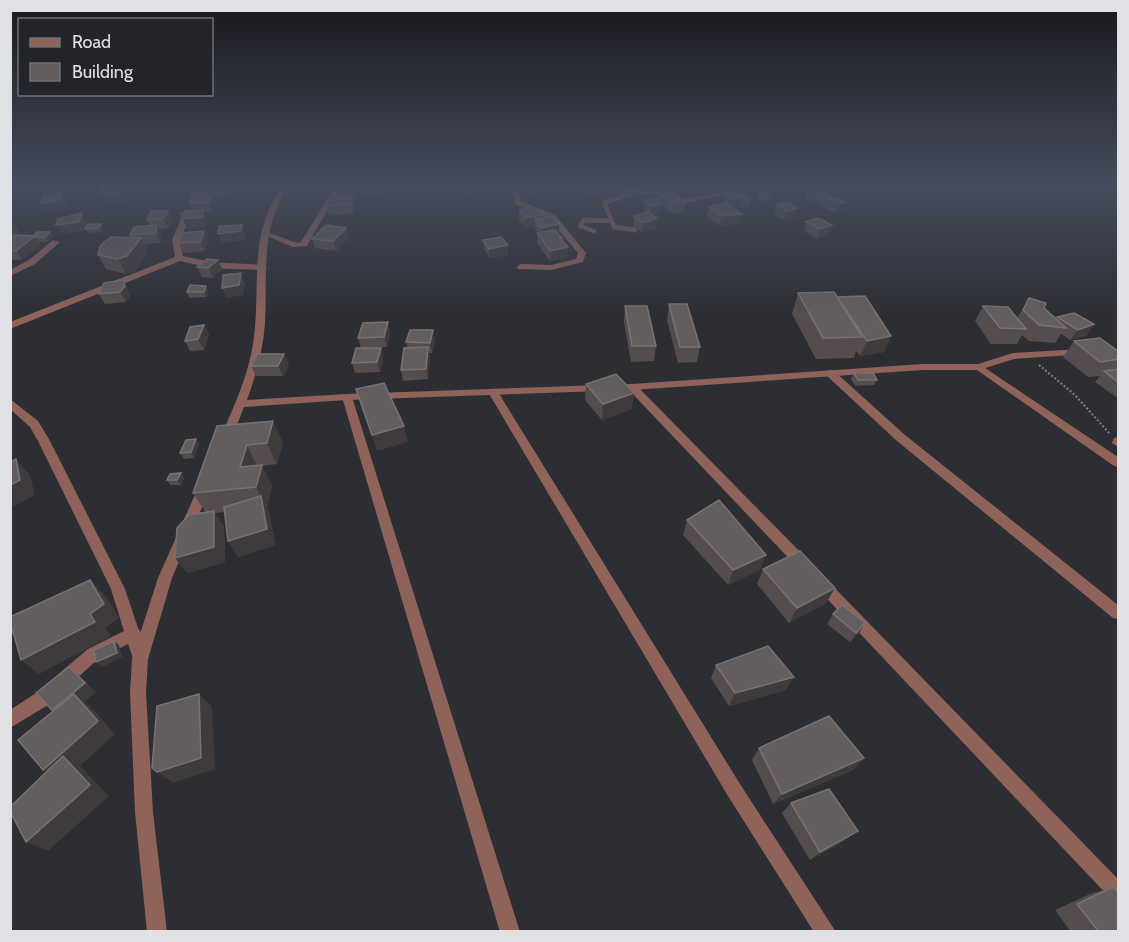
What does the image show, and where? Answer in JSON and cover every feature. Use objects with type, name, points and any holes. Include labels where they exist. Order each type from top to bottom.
[{"type":"street","points":[[179,258],[176,240],[181,229]]},
{"type":"street","points":[[220,453],[254,363],[258,342],[264,229]]},
{"type":"street","points":[[264,232],[296,245],[304,244],[313,229]]},
{"type":"street","points":[[521,267],[547,268],[567,265],[582,258],[582,253],[562,229]]},
{"type":"street","points":[[10,274],[32,262],[56,242]]},
{"type":"street","points":[[10,326],[179,258],[212,265],[263,268]]},
{"type":"street","points":[[240,404],[347,397],[632,387],[923,367],[979,367],[1013,356],[1092,353]]},
{"type":"street","points":[[979,367],[1119,463]]},
{"type":"street","points":[[830,373],[901,438],[1119,613]]},
{"type":"street","points":[[632,387],[1119,892]]},
{"type":"street","points":[[493,392],[722,770],[826,932]]},
{"type":"street","points":[[347,397],[510,932]]},
{"type":"street","points":[[10,402],[34,424],[44,441],[118,589],[134,633],[140,659]]},
{"type":"street","points":[[157,932],[144,812],[138,693],[140,659],[165,578],[208,480]]},
{"type":"street","points":[[10,720],[42,699],[93,654],[134,633]]},
{"type":"lane","points":[[588,229],[594,231]]},
{"type":"lane","points":[[627,229],[634,230]]},
{"type":"path","points":[[1031,354],[1042,370],[1075,395],[1118,442]]},
{"type":"building","points":[[133,229],[156,229],[156,233],[130,235]]},
{"type":"building","points":[[219,229],[241,229],[240,231],[218,234]]},
{"type":"building","points":[[322,229],[345,229],[333,241],[312,239]]},
{"type":"building","points":[[555,230],[568,247],[550,251],[537,233]]},
{"type":"building","points":[[204,231],[200,242],[179,243],[182,233]]},
{"type":"building","points":[[37,232],[50,232],[45,237],[36,237],[34,236]]},
{"type":"building","points":[[14,235],[35,236],[16,251],[10,251],[10,238]]},
{"type":"building","points":[[111,237],[141,238],[127,256],[118,259],[98,255],[100,246]]},
{"type":"building","points":[[501,237],[508,245],[489,249],[483,240]]},
{"type":"building","points":[[207,259],[218,260],[208,268],[197,267]]},
{"type":"building","points":[[241,273],[239,285],[222,288],[223,275]]},
{"type":"building","points":[[123,280],[125,286],[120,292],[99,294],[104,283]]},
{"type":"building","points":[[190,285],[206,286],[204,292],[187,292]]},
{"type":"building","points":[[834,292],[862,337],[823,338],[798,293]]},
{"type":"building","points":[[865,296],[891,336],[867,341],[837,297]]},
{"type":"building","points":[[1029,298],[1046,303],[1044,308],[1066,328],[1039,325],[1023,310]]},
{"type":"building","points":[[669,304],[687,304],[700,347],[680,347]]},
{"type":"building","points":[[625,306],[647,306],[656,346],[632,346]]},
{"type":"building","points":[[983,306],[1008,307],[1026,329],[1000,328]]},
{"type":"building","points":[[1074,313],[1094,324],[1078,330],[1057,317]]},
{"type":"building","points":[[388,322],[384,337],[358,338],[363,323]]},
{"type":"building","points":[[204,325],[198,339],[185,341],[190,327]]},
{"type":"building","points":[[410,330],[433,330],[430,343],[406,342]]},
{"type":"building","points":[[1100,338],[1119,352],[1119,359],[1100,362],[1074,341]]},
{"type":"building","points":[[428,347],[426,369],[401,370],[404,348]]},
{"type":"building","points":[[356,348],[381,348],[377,362],[352,363]]},
{"type":"building","points":[[257,354],[284,354],[278,366],[251,366]]},
{"type":"building","points":[[1119,369],[1119,383],[1104,371]]},
{"type":"building","points":[[854,373],[873,373],[877,380],[858,380]]},
{"type":"building","points":[[616,374],[634,393],[603,404],[586,384]]},
{"type":"building","points":[[384,383],[404,426],[372,435],[356,389]]},
{"type":"building","points":[[273,421],[267,443],[247,445],[240,467],[262,465],[256,487],[193,493],[217,426]]},
{"type":"building","points":[[196,439],[191,452],[180,453],[186,440]]},
{"type":"building","points":[[16,459],[20,480],[10,485],[10,462]]},
{"type":"building","points":[[181,473],[177,480],[167,480],[170,474]]},
{"type":"building","points":[[261,496],[267,529],[228,541],[224,507]]},
{"type":"building","points":[[719,500],[766,555],[733,570],[687,520]]},
{"type":"building","points":[[214,511],[214,547],[175,558],[177,528],[189,515]]},
{"type":"building","points":[[800,551],[835,588],[797,608],[763,569]]},
{"type":"building","points":[[90,580],[104,604],[90,614],[95,622],[21,660],[10,617]]},
{"type":"building","points":[[842,605],[865,623],[856,633],[833,614]]},
{"type":"building","points":[[114,641],[117,653],[96,662],[94,650]]},
{"type":"building","points":[[768,646],[794,677],[735,693],[716,665]]},
{"type":"building","points":[[69,667],[85,683],[52,710],[36,693]]},
{"type":"building","points":[[74,694],[98,721],[43,770],[18,740]]},
{"type":"building","points":[[199,694],[201,758],[157,772],[152,768],[157,706]]},
{"type":"building","points":[[829,716],[864,758],[782,794],[759,748]]},
{"type":"building","points":[[63,756],[90,785],[26,842],[10,807]]},
{"type":"building","points":[[829,789],[858,831],[820,852],[791,803]]},
{"type":"building","points":[[1113,887],[1119,893],[1119,932],[1099,932],[1077,904]]}]
